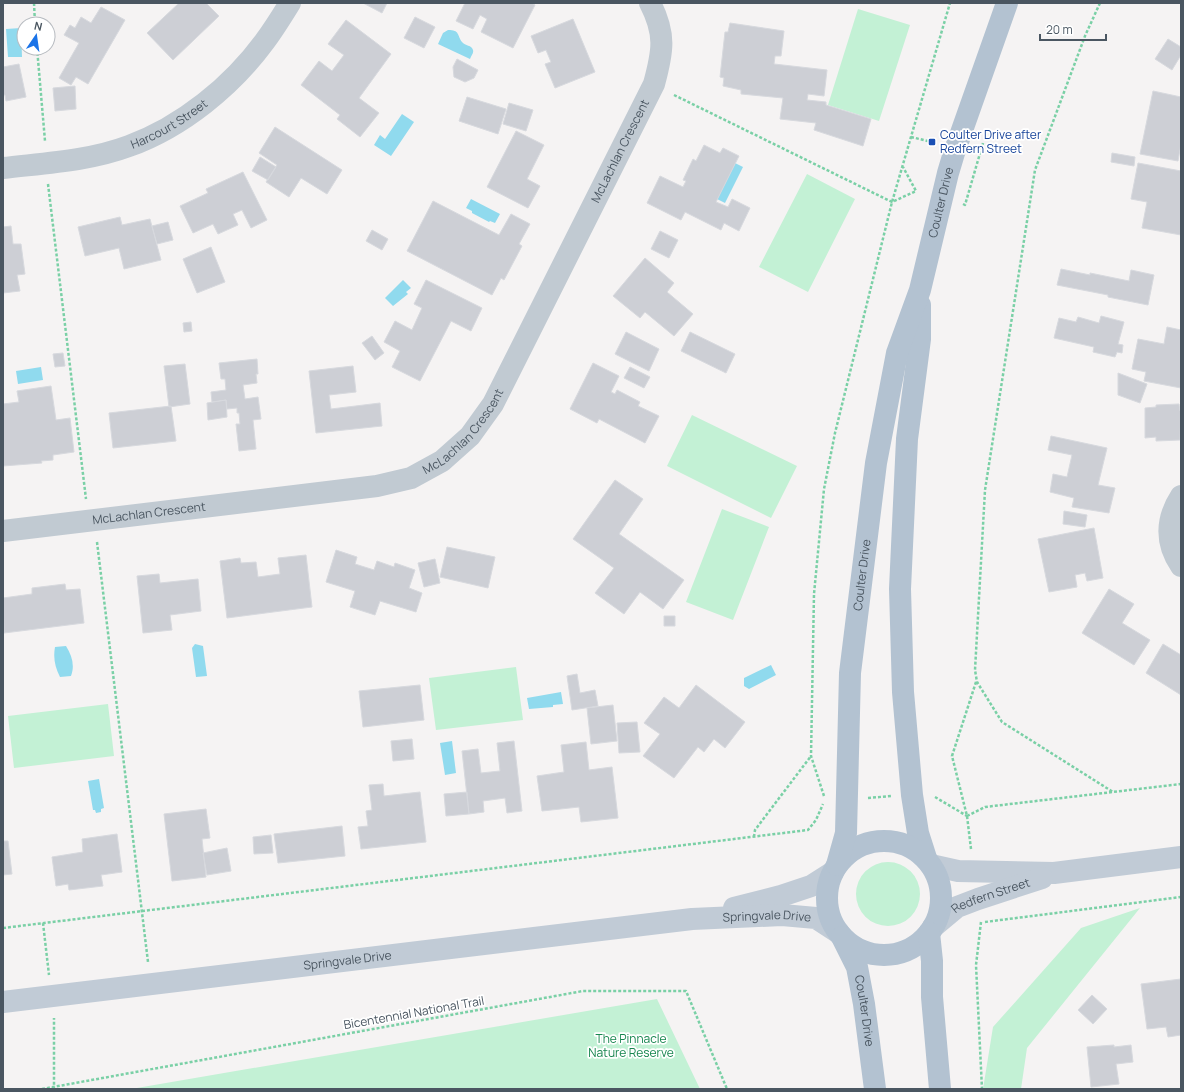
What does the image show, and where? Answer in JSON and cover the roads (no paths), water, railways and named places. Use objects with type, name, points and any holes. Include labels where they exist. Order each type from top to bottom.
[{"type":"main road","name":"Coulter Drive","points":[[835,869],[846,833],[850,673],[876,463],[897,353],[920,290],[948,173],[957,142],[1007,3]]},
{"type":"main road","name":"Coulter Drive","points":[[920,290],[920,339],[907,439],[900,589],[903,692],[912,795],[918,832],[929,862]]},
{"type":"main road","points":[[890,840],[910,846],[929,862],[938,880],[941,896],[939,912],[931,930],[914,946],[896,954],[876,954],[858,948],[840,935],[831,919],[827,904],[828,887],[835,869],[851,851],[870,842],[890,840]]},
{"type":"main road","name":"Redfern Street","points":[[929,862],[958,871],[1054,873],[1181,858]]},
{"type":"main road","name":"Springvale Drive","points":[[692,919],[781,896],[811,886],[835,869]]},
{"type":"main road","name":"Redfern Street","points":[[931,930],[957,907],[1054,873]]},
{"type":"main road","name":"Springvale Drive","points":[[3,1002],[53,1004],[150,984],[692,919],[782,915],[816,918],[840,935]]},
{"type":"main road","points":[[931,930],[932,997],[940,1089]]},
{"type":"main road","name":"Coulter Drive","points":[[840,935],[857,967],[864,1004],[875,1089]]},
{"type":"street","name":"Harcourt Street","points":[[3,168],[84,158],[129,146],[151,137],[192,112],[231,80],[265,42],[290,3]]},
{"type":"street","name":"McLachlan Crescent","points":[[3,531],[377,486],[410,478],[442,461],[470,436],[493,404],[654,85],[661,58],[660,31],[657,18],[650,3]]},
{"type":"street","points":[[1181,496],[1172,513],[1169,531],[1171,549],[1181,566]]},
{"type":"water","points":[[16,28],[16,56],[22,57],[8,57],[6,29]]},
{"type":"water","points":[[448,30],[458,33],[462,42],[472,48],[473,52],[470,59],[438,44],[443,33]]},
{"type":"water","points":[[402,114],[414,122],[391,156],[374,145],[380,135],[385,139]]},
{"type":"water","points":[[735,163],[743,167],[725,203],[717,199]]},
{"type":"water","points":[[471,199],[500,214],[495,223],[489,222],[466,208]]},
{"type":"water","points":[[403,280],[411,288],[406,292],[408,294],[393,306],[385,298]]},
{"type":"water","points":[[41,367],[43,380],[18,384],[16,371]]},
{"type":"water","points":[[195,644],[203,646],[207,676],[196,677],[192,648]]},
{"type":"water","points":[[66,646],[70,653],[73,668],[71,676],[60,677],[55,662],[55,647]]},
{"type":"water","points":[[771,665],[776,675],[749,689],[744,686],[744,678]]},
{"type":"water","points":[[561,692],[563,704],[553,705],[553,707],[529,709],[527,698]]},
{"type":"water","points":[[452,741],[456,773],[445,775],[440,743]]},
{"type":"water","points":[[99,779],[104,808],[101,809],[101,812],[96,813],[95,810],[93,810],[88,781]]},
{"type":"place","name":"Coulter Drive after Redfern Street","points":[[932,142]]},
{"type":"park label","name":"The Pinnacle Nature Reserve","points":[[631,1046]]}]
